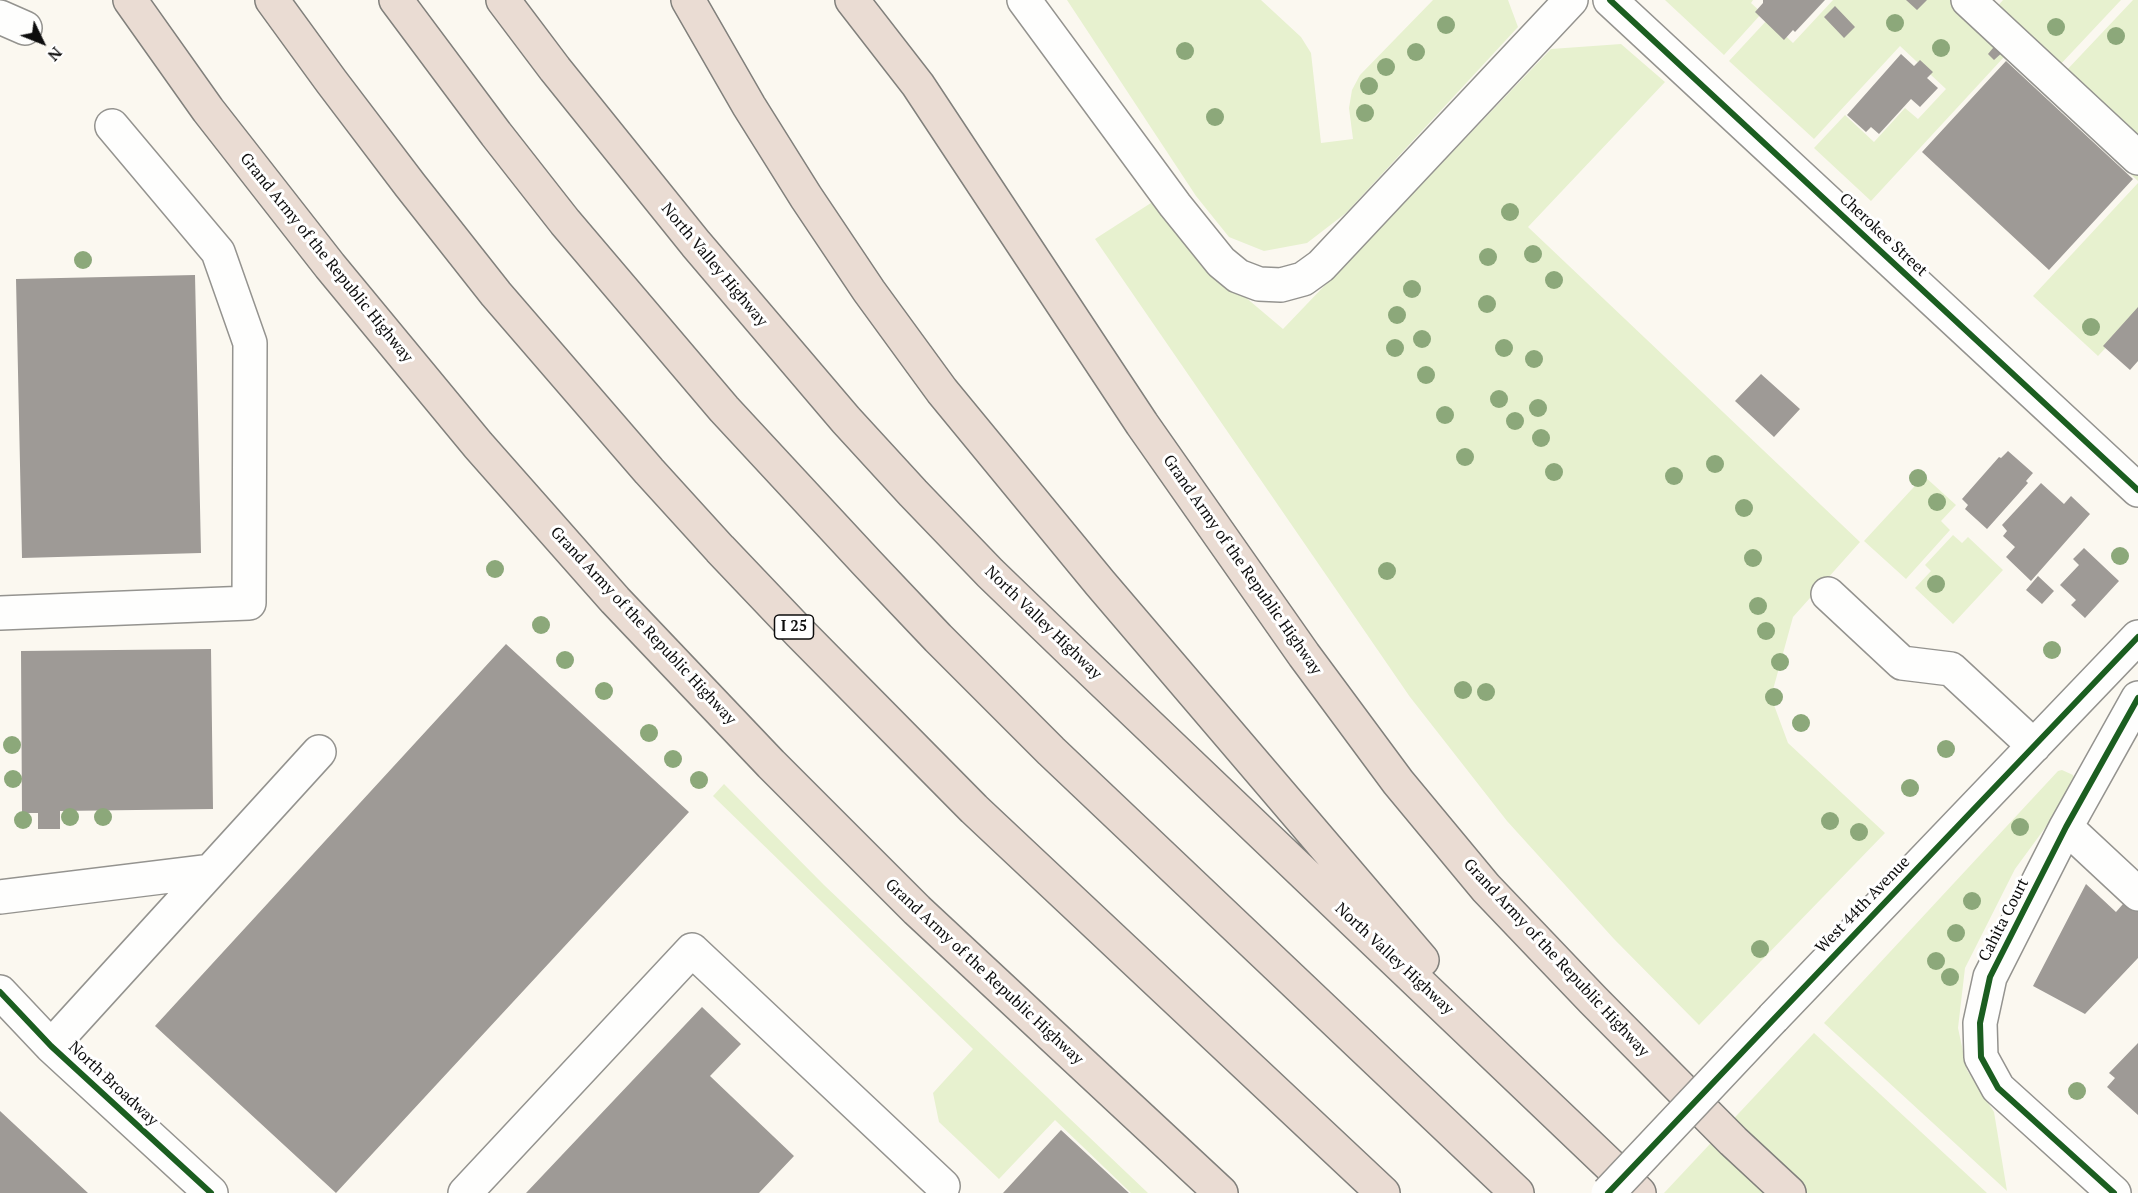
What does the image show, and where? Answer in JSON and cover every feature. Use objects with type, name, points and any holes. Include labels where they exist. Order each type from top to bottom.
[{"type":"highway","name":"Grand Army of the Republic Highway","points":[[130,0],[208,110],[330,266],[478,445],[615,600],[771,764],[917,910],[1221,1193]]},
{"type":"highway","name":"I 25","points":[[272,0],[410,185],[496,294],[720,549],[974,809],[1383,1193]]},
{"type":"highway","points":[[396,0],[496,134],[602,266],[724,409],[866,562],[1051,751],[1517,1193]]},
{"type":"highway","name":"North Valley Highway","points":[[503,0],[555,69],[696,244],[846,420],[913,493],[990,573],[1074,654],[1639,1193]]},
{"type":"highway","points":[[688,0],[749,106],[806,197],[869,291],[942,392],[1021,490],[1356,885],[1585,1143]]},
{"type":"highway","points":[[852,0],[918,85],[975,172]]},
{"type":"highway","points":[[877,0],[975,172]]},
{"type":"highway","name":"Grand Army of the Republic Highway","points":[[975,172],[1142,424],[1304,655],[1398,782],[1494,897],[1609,1016],[1789,1193]]},
{"type":"street","points":[[1024,0],[1175,205],[1221,262],[1238,276],[1259,284],[1281,285],[1303,279],[1321,266],[1571,0]]},
{"type":"street","name":"Cherokee Street","points":[[1610,0],[2138,490]]},
{"type":"street","points":[[1968,0],[2138,158]]},
{"type":"street","points":[[0,613],[249,603],[250,344],[218,252],[112,126]]},
{"type":"street","points":[[1828,594],[1902,663],[1951,669],[2034,746]]},
{"type":"street","name":"West 44th Avenue","points":[[1608,1193],[2138,637]]},
{"type":"street","name":"Cahita Court","points":[[2114,1193],[1998,1088],[1981,1057],[1980,1023],[1990,977],[2066,827],[2138,698]]},
{"type":"street","points":[[51,1046],[319,752]]},
{"type":"street","points":[[2066,827],[2138,894]]},
{"type":"street","points":[[0,897],[210,872]]},
{"type":"street","points":[[465,1193],[692,950],[943,1186]]},
{"type":"street","name":"North Broadway","points":[[0,992],[51,1046],[211,1193]]},
{"type":"green space","points":[[1067,0],[1261,0],[1301,37],[1311,53],[1321,143],[1353,139],[1349,108],[1352,90],[1360,75],[1433,0],[1508,0],[1518,27],[1346,213],[1307,243],[1264,251],[1229,237],[1196,196]]},
{"type":"green space","points":[[1665,0],[1753,0],[1751,3],[1762,13],[1724,55]]},
{"type":"green space","points":[[1833,0],[1955,0],[2138,170],[2138,181],[2004,57],[1871,201],[1814,148],[1845,115],[1874,142],[1905,108],[1918,119],[1946,89],[1900,46],[1814,139],[1729,61],[1768,19],[1793,43]]},
{"type":"green space","points":[[2003,0],[2121,0],[2058,67],[1996,8]]},
{"type":"green space","points":[[2133,0],[2138,0],[2138,143],[2064,73]]},
{"type":"green space","points":[[1621,44],[1665,82],[1528,227],[1860,542],[1793,617],[1771,697],[1788,743],[1885,833],[1699,1025],[1614,939],[1507,821],[1410,697],[1095,239],[1154,201],[1205,263],[1283,329],[1551,49]]},
{"type":"green space","points":[[2138,183],[2138,313],[2098,356],[2033,296]]},
{"type":"green space","points":[[1924,476],[1956,505],[1941,521],[1950,530],[1906,579],[1864,541]]},
{"type":"green space","points":[[1953,535],[1962,543],[1968,537],[2003,570],[1953,624],[1915,588],[1931,571],[1925,565]]},
{"type":"green space","points":[[2062,770],[2073,775],[2075,787],[2015,869],[1965,968],[1958,1028],[1967,1070],[1994,1112],[2007,1191],[1824,1023],[2058,771]]},
{"type":"green space","points":[[724,784],[824,885],[1148,1193],[1131,1193],[1055,1120],[999,1179],[939,1122],[933,1093],[973,1049],[713,796]]},
{"type":"green space","points":[[1814,1033],[1987,1193],[1664,1193]]},
{"type":"building","points":[[1763,0],[1825,0],[1795,32],[1793,30],[1784,40],[1755,12]]},
{"type":"building","points":[[1906,0],[1927,0],[1917,10]]},
{"type":"building","points":[[1835,6],[1855,27],[1844,38],[1824,17]]},
{"type":"building","points":[[1998,42],[2005,50],[1994,60],[1988,54]]},
{"type":"building","points":[[1901,54],[1914,66],[1920,60],[1933,72],[1927,78],[1938,88],[1920,107],[1911,99],[1879,134],[1871,127],[1866,132],[1847,115]]},
{"type":"building","points":[[2006,61],[2133,179],[2049,270],[1922,152]]},
{"type":"building","points":[[195,275],[201,553],[22,558],[16,279]]},
{"type":"building","points":[[2138,307],[2138,361],[2130,370],[2103,346]]},
{"type":"building","points":[[1761,374],[1800,409],[1774,437],[1735,401]]},
{"type":"building","points":[[2008,451],[2033,473],[2026,481],[2028,483],[1987,529],[1965,509],[1968,505],[1962,499],[1999,457],[2001,458]]},
{"type":"building","points":[[2041,483],[2064,504],[2071,496],[2090,514],[2031,581],[2006,557],[2015,547],[2003,536],[2007,531],[2002,525]]},
{"type":"building","points":[[2084,548],[2119,581],[2085,618],[2071,605],[2076,600],[2060,585],[2079,565],[2073,559]]},
{"type":"building","points":[[2038,576],[2054,591],[2042,604],[2026,590]]},
{"type":"building","points":[[506,644],[689,812],[336,1193],[155,1026]]},
{"type":"building","points":[[211,649],[213,809],[60,811],[60,829],[38,829],[38,813],[22,813],[21,651]]},
{"type":"building","points":[[2086,884],[2116,912],[2130,896],[2138,903],[2138,958],[2085,1014],[2033,986]]},
{"type":"building","points":[[702,1007],[741,1044],[710,1076],[794,1156],[759,1193],[526,1193]]},
{"type":"building","points":[[2138,1043],[2138,1115],[2107,1087],[2115,1078],[2109,1073]]},
{"type":"building","points":[[0,1111],[88,1193],[0,1193]]},
{"type":"building","points":[[1061,1130],[1129,1193],[1003,1193]]},
{"type":"cycle path","points":[[1610,0],[2138,490]]},
{"type":"cycle path","points":[[1608,1193],[2138,637]]},
{"type":"cycle path","points":[[2114,1193],[1998,1088],[1981,1057],[1980,1023],[1990,977],[2066,827],[2138,698]]},
{"type":"cycle path","points":[[0,992],[51,1046],[211,1193]]}]
